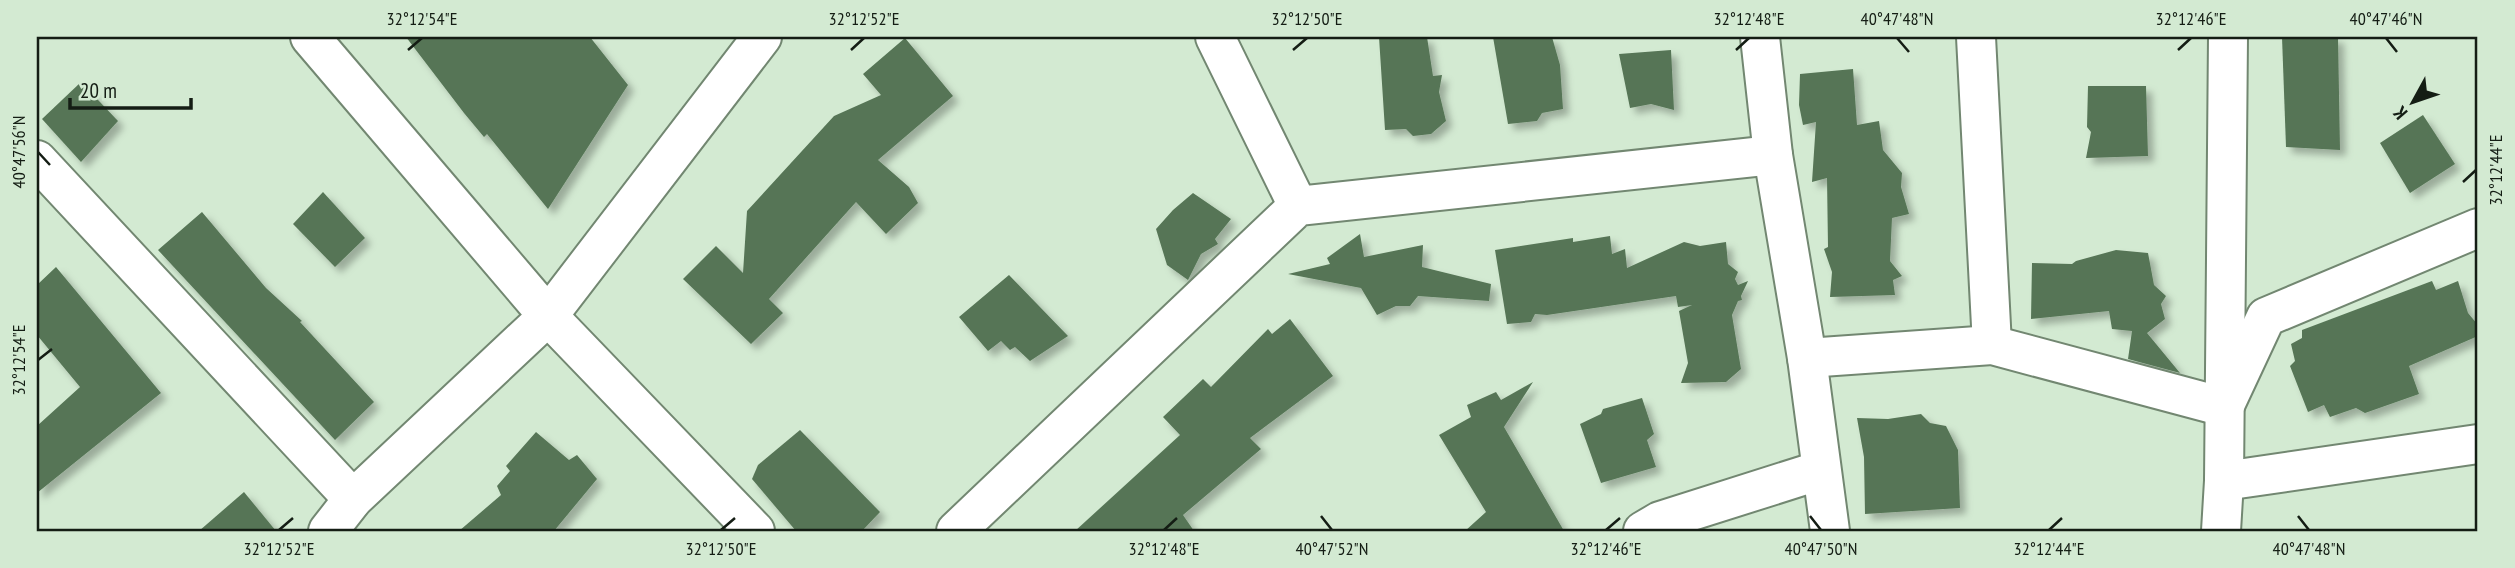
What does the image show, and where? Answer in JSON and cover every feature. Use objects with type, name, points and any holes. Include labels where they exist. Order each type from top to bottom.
[{"type":"street","points":[[310,37],[548,316],[755,531]]},
{"type":"street","points":[[328,531],[353,499],[548,316],[762,37]]},
{"type":"street","points":[[1215,37],[1298,206]]},
{"type":"street","points":[[1760,37],[1773,155],[1807,358],[1830,531]]},
{"type":"street","points":[[1976,37],[1992,345]]},
{"type":"street","points":[[2221,531],[2224,481],[2228,37]]},
{"type":"street","points":[[956,531],[1298,206],[1773,155]]},
{"type":"street","points":[[37,160],[353,499]]},
{"type":"street","points":[[2224,407],[2266,317],[2478,228]]},
{"type":"street","points":[[1807,358],[1992,345],[2224,407]]},
{"type":"street","points":[[2224,481],[2478,444]]},
{"type":"street","points":[[1643,531],[1660,521],[1821,470]]},
{"type":"building","points":[[406,37],[590,37],[628,85],[548,209],[487,134],[484,137],[464,113]]},
{"type":"building","points":[[1379,37],[1427,37],[1433,76],[1442,75],[1439,92],[1446,121],[1431,134],[1413,136],[1406,129],[1385,130]]},
{"type":"building","points":[[1493,37],[1552,37],[1560,65],[1563,109],[1542,113],[1537,121],[1508,124]]},
{"type":"building","points":[[2282,37],[2338,37],[2340,150],[2286,147]]},
{"type":"building","points":[[905,38],[953,96],[878,160],[909,187],[918,203],[886,234],[856,202],[769,299],[783,313],[751,344],[683,279],[716,246],[743,273],[747,211],[834,116],[881,95],[863,74]]},
{"type":"building","points":[[1671,50],[1674,110],[1651,104],[1630,108],[1619,54]]},
{"type":"building","points":[[1853,69],[1857,125],[1879,121],[1883,150],[1902,173],[1901,187],[1909,214],[1892,218],[1890,261],[1902,276],[1893,280],[1895,295],[1830,297],[1832,272],[1824,249],[1828,247],[1827,178],[1812,182],[1816,122],[1803,125],[1799,105],[1800,74]]},
{"type":"building","points":[[81,82],[118,121],[81,162],[42,119]]},
{"type":"building","points":[[2088,86],[2146,86],[2148,156],[2086,158],[2091,132],[2087,127]]},
{"type":"building","points":[[2423,115],[2455,164],[2410,193],[2380,143]]},
{"type":"building","points":[[323,192],[365,238],[335,267],[293,224]]},
{"type":"building","points":[[1193,193],[1231,219],[1215,239],[1218,244],[1201,254],[1188,280],[1167,265],[1156,229]]},
{"type":"building","points":[[202,212],[266,288],[302,321],[300,322],[374,402],[335,440],[158,250]]},
{"type":"building","points":[[1360,234],[1364,257],[1423,245],[1422,267],[1491,284],[1489,301],[1418,296],[1410,306],[1396,306],[1377,315],[1361,288],[1288,274],[1330,264],[1327,258]]},
{"type":"building","points":[[1610,236],[1612,254],[1625,249],[1627,268],[1684,242],[1700,246],[1726,242],[1728,264],[1738,272],[1735,279],[1738,285],[1748,281],[1741,296],[1742,300],[1738,301],[1732,315],[1741,369],[1726,382],[1681,383],[1688,363],[1679,311],[1692,305],[1678,307],[1676,296],[1547,315],[1535,314],[1531,322],[1507,324],[1495,250],[1573,238],[1573,242]]},
{"type":"building","points":[[2116,250],[2148,253],[2154,285],[2166,296],[2161,304],[2165,319],[2147,333],[2180,373],[2128,359],[2132,331],[2112,329],[2109,311],[2031,319],[2032,263],[2072,264]]},
{"type":"building","points":[[56,267],[161,393],[37,493],[37,426],[80,387],[37,335],[37,285]]},
{"type":"building","points":[[1009,275],[1068,336],[1030,361],[1015,347],[1010,350],[1001,341],[988,351],[959,317]]},
{"type":"building","points":[[2432,281],[2436,290],[2458,281],[2468,313],[2478,325],[2478,336],[2409,366],[2419,394],[2365,413],[2356,408],[2330,417],[2324,405],[2308,412],[2290,366],[2295,361],[2291,344],[2302,338],[2302,330]]},
{"type":"building","points":[[1290,319],[1333,376],[1250,438],[1261,449],[1183,515],[1194,531],[1075,531],[1180,435],[1163,417],[1203,379],[1211,387],[1268,329],[1272,334]]},
{"type":"building","points":[[1533,382],[1504,427],[1564,531],[1465,531],[1486,512],[1439,435],[1471,417],[1467,405],[1496,392],[1501,400]]},
{"type":"building","points":[[1642,398],[1654,434],[1647,440],[1656,467],[1601,483],[1580,424],[1601,414],[1603,409]]},
{"type":"building","points":[[1921,414],[1930,423],[1946,426],[1958,450],[1960,508],[1865,514],[1864,457],[1857,418],[1888,419]]},
{"type":"building","points":[[800,430],[880,512],[862,531],[796,531],[752,479],[758,465]]},
{"type":"building","points":[[536,432],[569,460],[577,455],[597,479],[554,531],[459,531],[501,495],[497,486],[510,471],[506,466]]},
{"type":"building","points":[[244,492],[276,531],[199,531]]}]
